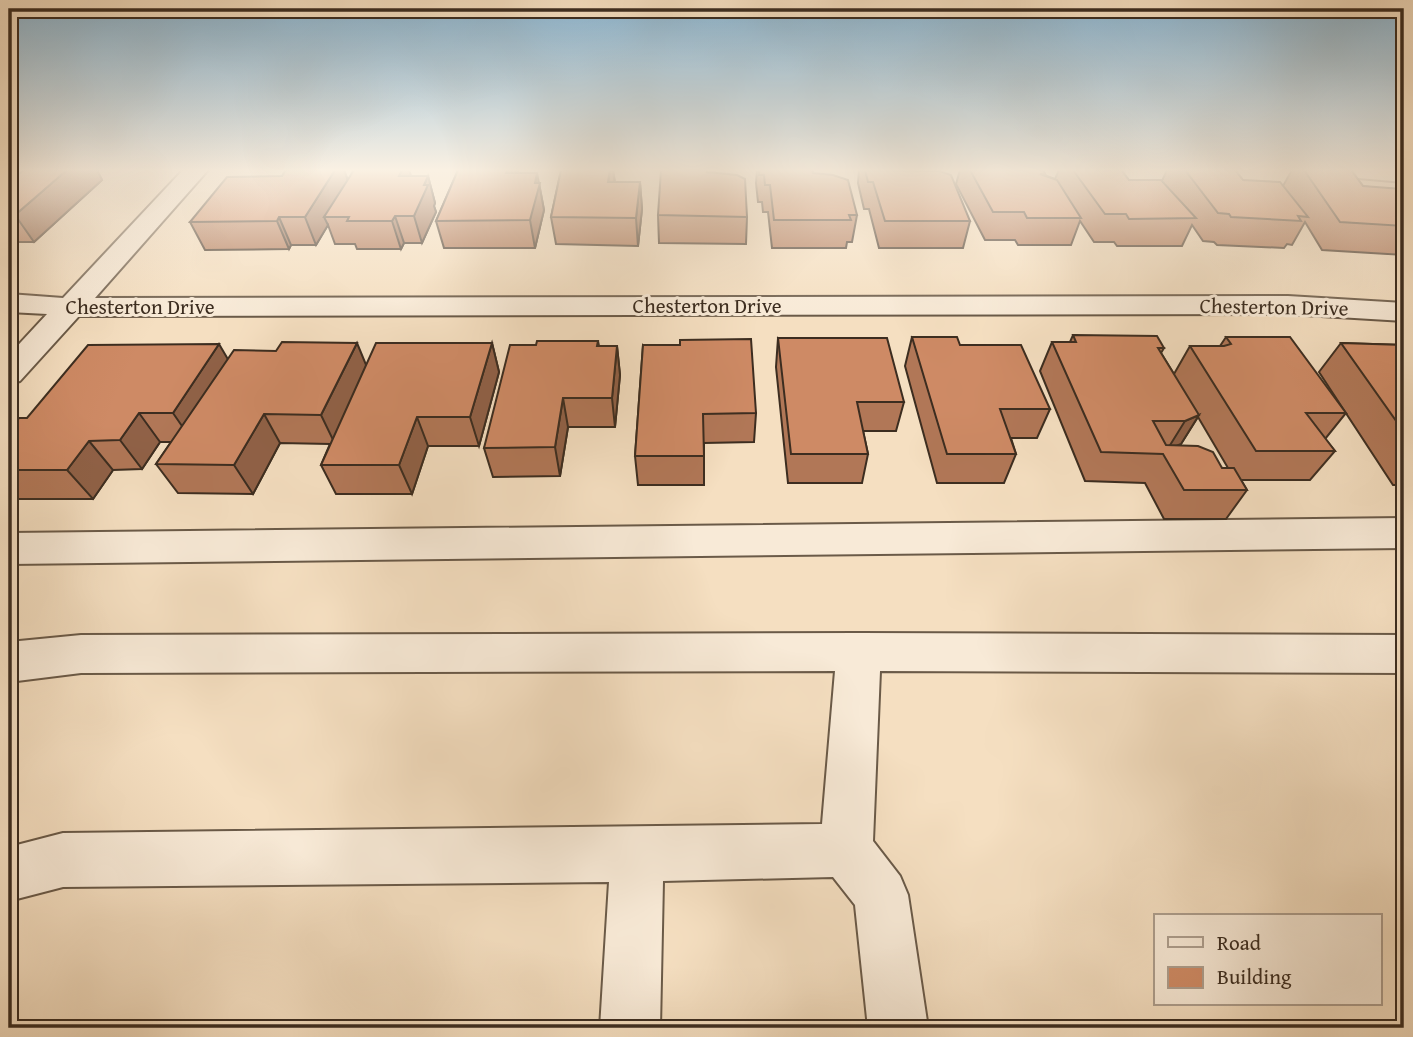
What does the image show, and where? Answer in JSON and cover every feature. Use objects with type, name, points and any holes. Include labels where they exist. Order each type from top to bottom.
[{"type":"street","points":[[9,374],[152,218]]},
{"type":"street","name":"Chesterton Drive","points":[[9,303],[71,307],[1288,305],[1404,312]]},
{"type":"street","points":[[9,549],[1404,533]]},
{"type":"street","points":[[859,652],[846,850],[881,895],[898,1028]]},
{"type":"street","points":[[9,662],[81,654],[1404,654]]},
{"type":"street","points":[[9,874],[63,860],[637,855],[846,850]]},
{"type":"street","points":[[630,1028],[637,855]]},
{"type":"building","points":[[193,218],[278,218],[277,221],[190,222]]},
{"type":"building","points":[[348,218],[394,218],[392,221],[347,221]]},
{"type":"building","points":[[437,218],[530,218],[530,220],[436,221]]},
{"type":"building","points":[[774,218],[851,220],[774,220]]},
{"type":"building","points":[[884,218],[969,218],[970,221],[885,221]]},
{"type":"building","points":[[1255,218],[1299,218],[1301,221]]},
{"type":"building","points":[[1338,218],[1404,218],[1404,226],[1340,222]]},
{"type":"building","points":[[1073,335],[1157,336],[1164,348],[1158,348],[1199,415],[1185,421],[1153,421],[1166,445],[1198,446],[1213,452],[1222,468],[1234,468],[1247,490],[1184,490],[1163,454],[1101,452],[1052,342],[1076,342]]},
{"type":"building","points":[[912,337],[957,337],[960,345],[1021,345],[1050,409],[1000,409],[1016,454],[947,454]]},
{"type":"building","points":[[1226,337],[1290,337],[1346,413],[1306,413],[1335,451],[1256,451],[1190,346],[1231,344]]},
{"type":"building","points":[[778,338],[887,338],[904,402],[857,402],[868,454],[791,454]]},
{"type":"building","points":[[751,339],[756,413],[703,414],[704,456],[635,456],[643,345],[680,345],[680,340]]},
{"type":"building","points":[[537,341],[598,341],[597,346],[617,346],[612,398],[563,398],[555,447],[484,448],[510,345],[536,345]]},
{"type":"building","points":[[282,342],[357,343],[321,415],[264,414],[234,465],[156,464],[234,350],[276,351]]},
{"type":"building","points":[[376,343],[492,343],[470,417],[417,417],[399,465],[321,465]]},
{"type":"building","points":[[1341,343],[1404,345],[1404,432]]},
{"type":"building","points":[[219,344],[173,413],[139,413],[120,440],[89,441],[67,470],[9,470],[9,430],[19,418],[27,418],[88,345]]}]
